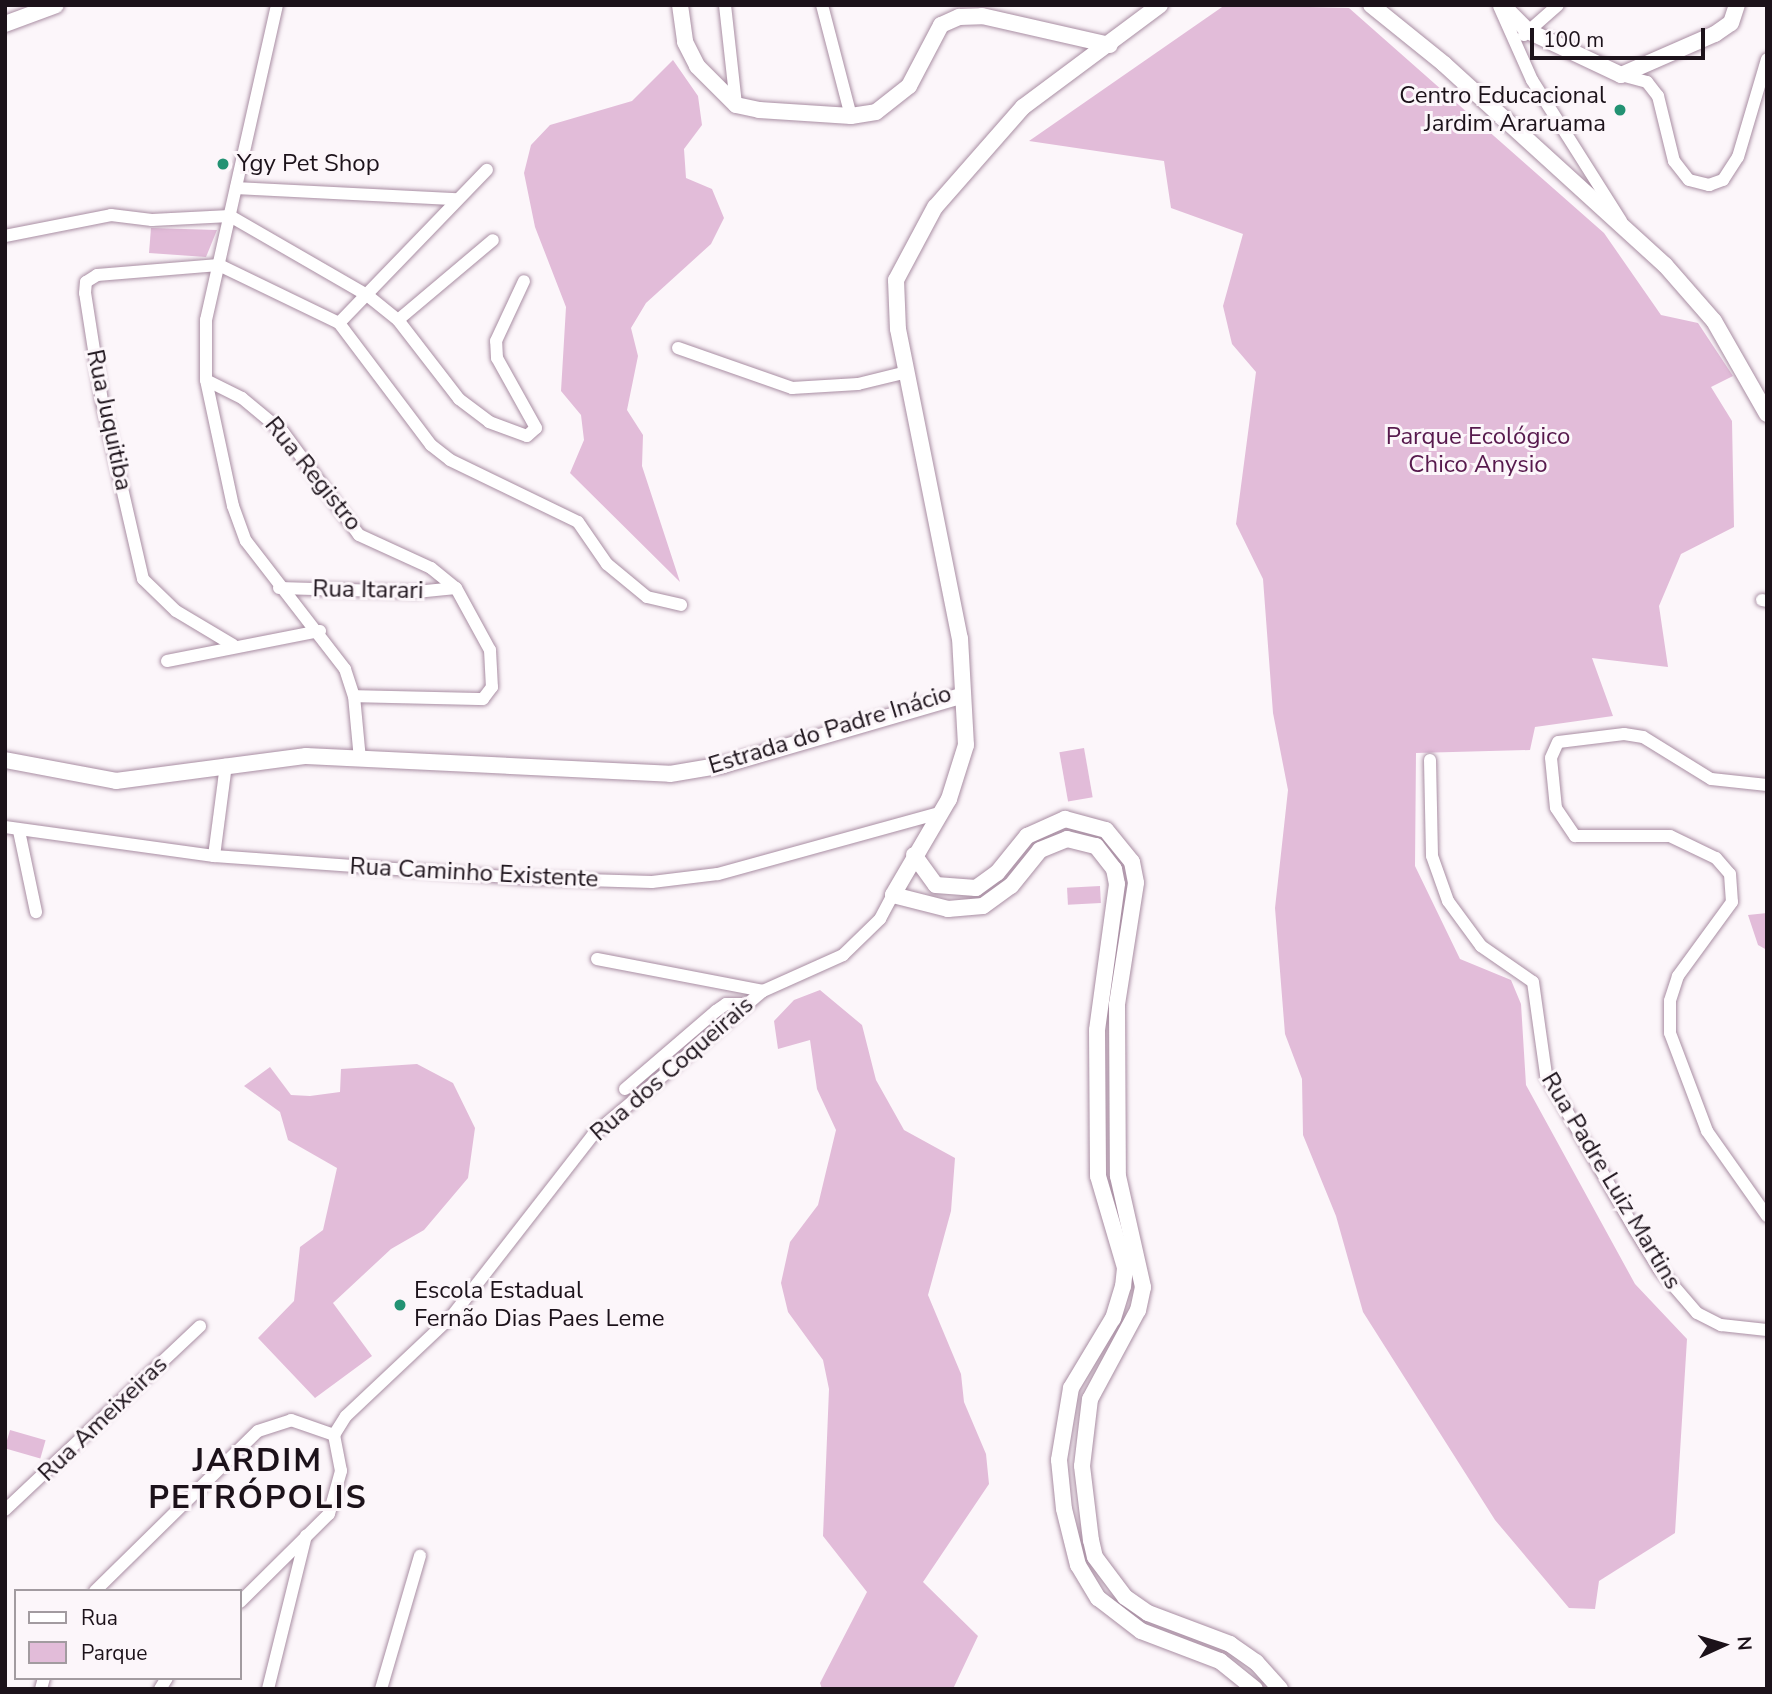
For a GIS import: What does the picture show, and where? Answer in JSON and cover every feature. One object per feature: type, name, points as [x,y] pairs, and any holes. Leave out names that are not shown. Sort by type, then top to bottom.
[{"type":"street","points":[[5,24],[56,5]]},
{"type":"street","points":[[277,5],[206,320],[206,380],[233,506],[251,549],[279,588],[320,631],[345,669],[354,696],[360,760]]},
{"type":"street","points":[[680,5],[685,42],[697,66],[736,105],[851,116],[876,113],[894,102],[909,86],[931,38],[959,17],[982,16],[1111,45]]},
{"type":"street","points":[[725,5],[736,105]]},
{"type":"street","points":[[822,5],[851,116]]},
{"type":"street","name":"Estrada do Padre Inácio","points":[[5,760],[116,781],[154,780],[264,758],[670,774],[723,765],[961,696],[960,638],[949,568],[894,303],[896,281],[915,236],[1023,107],[1111,45],[1160,5]]},
{"type":"street","points":[[1371,5],[1444,64],[1628,232],[1714,321],[1767,414]]},
{"type":"street","points":[[1501,5],[1520,55],[1628,232]]},
{"type":"street","points":[[1501,5],[1528,31],[1653,89],[1674,161],[1689,180],[1709,185],[1723,180],[1738,157],[1767,59]]},
{"type":"street","points":[[1520,55],[1520,40],[1558,5]]},
{"type":"street","points":[[1621,75],[1715,34],[1731,23],[1737,5]]},
{"type":"street","points":[[339,323],[456,199],[487,170]]},
{"type":"street","points":[[236,188],[456,199]]},
{"type":"street","points":[[5,236],[101,215],[230,216],[367,295],[398,320],[458,399],[513,434],[527,436],[536,428],[497,358],[496,341],[524,281]]},
{"type":"street","points":[[398,320],[493,240]]},
{"type":"street","points":[[219,265],[339,323],[431,445],[461,466],[578,522],[607,564],[647,597],[681,605]]},
{"type":"street","name":"Rua Juquitiba","points":[[219,265],[115,270],[92,277],[85,293],[102,401],[143,579],[176,611],[233,645]]},
{"type":"street","points":[[678,348],[792,388],[820,389],[907,372]]},
{"type":"street","name":"Rua Registro","points":[[206,380],[242,398],[283,432],[359,535],[431,568],[456,588],[490,650],[492,687],[482,699],[354,696]]},
{"type":"street","name":"Rua Itarari","points":[[279,588],[416,592],[456,588]]},
{"type":"street","points":[[167,662],[233,645],[320,631]]},
{"type":"street","points":[[961,696],[966,745],[960,775],[892,895],[948,909],[983,906],[1005,892],[1040,850],[1067,839],[1096,846],[1114,869],[1117,884],[1097,1030],[1098,1176],[1125,1268],[1119,1304],[1071,1388],[1063,1421],[1059,1460],[1064,1509],[1078,1564],[1098,1598],[1141,1631],[1188,1646],[1250,1683],[1256,1662]]},
{"type":"street","points":[[1767,785],[1712,779],[1643,737],[1590,735],[1554,747],[1551,786],[1556,808],[1576,836],[1670,836],[1716,859],[1730,874],[1732,902],[1678,976],[1670,1001],[1670,1033],[1707,1131],[1767,1216]]},
{"type":"street","name":"Rua Padre Luiz Martins","points":[[1430,760],[1432,856],[1448,901],[1480,946],[1533,982],[1546,1076],[1640,1238],[1680,1297],[1697,1313],[1721,1325],[1767,1330]]},
{"type":"street","points":[[214,856],[226,765]]},
{"type":"street","name":"Rua Caminho Existente","points":[[5,827],[214,856],[519,878],[652,882],[718,874],[936,814]]},
{"type":"street","points":[[914,855],[926,876],[953,890],[976,888],[1027,836],[1065,819],[1106,830],[1132,862],[1136,883],[1117,1005],[1118,1147],[1119,1180],[1143,1287],[1138,1310],[1090,1399],[1086,1419],[1082,1465],[1095,1557],[1125,1597],[1149,1613],[1195,1628],[1256,1662],[1280,1689]]},
{"type":"street","points":[[1065,819],[1067,839]]},
{"type":"street","points":[[19,831],[36,912]]},
{"type":"street","points":[[914,899],[926,876]]},
{"type":"street","name":"Rua dos Coqueirais","points":[[334,1435],[365,1396],[420,1351],[452,1315],[593,1135],[764,991],[842,955],[880,919],[892,895]]},
{"type":"street","points":[[597,960],[764,991]]},
{"type":"street","points":[[625,1089],[726,1004],[747,1004]]},
{"type":"street","points":[[1098,1147],[1118,1147]]},
{"type":"street","name":"Rua Ameixeiras","points":[[5,1510],[200,1326]]},
{"type":"street","points":[[97,1589],[258,1431],[291,1420],[334,1435],[339,1492],[329,1514],[242,1600]]},
{"type":"street","points":[[268,1689],[306,1536]]},
{"type":"street","points":[[381,1689],[419,1556]]},
{"type":"street","points":[[1078,1564],[1095,1557]]},
{"type":"green space","name":"Parque Ecológico Chico Anysio","points":[[1225,5],[1349,8],[1604,233],[1661,315],[1698,323],[1733,376],[1711,387],[1732,421],[1734,527],[1681,554],[1659,606],[1668,667],[1592,658],[1613,716],[1535,727],[1530,750],[1416,753],[1415,866],[1460,959],[1511,980],[1521,1004],[1526,1085],[1635,1284],[1687,1339],[1675,1533],[1599,1581],[1595,1609],[1569,1608],[1495,1520],[1363,1312],[1336,1216],[1303,1135],[1302,1079],[1285,1034],[1275,908],[1288,790],[1273,713],[1263,579],[1236,524],[1256,372],[1232,344],[1223,306],[1243,234],[1171,208],[1164,161],[1029,141]]},
{"type":"green space","points":[[673,60],[698,96],[702,125],[684,149],[686,178],[712,189],[724,218],[711,244],[646,303],[631,328],[638,356],[627,410],[643,435],[642,466],[680,582],[570,473],[584,440],[581,415],[561,391],[566,307],[535,227],[524,173],[531,145],[550,125],[632,101]]},
{"type":"green space","points":[[151,228],[217,230],[206,257],[149,253]]},
{"type":"green space","points":[[1084,748],[1093,797],[1068,802],[1059,752]]},
{"type":"green space","points":[[1100,886],[1101,903],[1068,905],[1067,888]]},
{"type":"green space","points":[[1767,913],[1767,950],[1758,945],[1748,915]]},
{"type":"green space","points":[[820,990],[862,1025],[876,1080],[904,1130],[955,1158],[951,1211],[928,1295],[961,1374],[964,1402],[986,1454],[989,1484],[923,1582],[978,1636],[953,1689],[822,1689],[820,1683],[867,1592],[823,1536],[829,1389],[823,1360],[788,1312],[781,1283],[790,1242],[818,1205],[836,1130],[817,1089],[810,1040],[778,1049],[774,1021],[794,1000]]},
{"type":"green space","points":[[417,1064],[453,1083],[475,1128],[468,1178],[424,1230],[391,1249],[333,1303],[372,1356],[315,1398],[258,1338],[294,1301],[300,1247],[323,1230],[337,1168],[288,1140],[280,1112],[244,1086],[270,1067],[291,1095],[310,1096],[340,1092],[341,1069]]},
{"type":"green space","points":[[10,1430],[46,1440],[40,1458],[5,1448]]},
{"type":"place","name":"Centro Educacional Jardim Araruama","points":[[1620,110]]},
{"type":"place","name":"Ygy Pet Shop","points":[[223,164]]},
{"type":"place","name":"Escola Estadual Fernão Dias Paes Leme","points":[[400,1305]]},
{"type":"district","name":"JARDIM PETRÓPOLIS","points":[[258,1480]]}]
